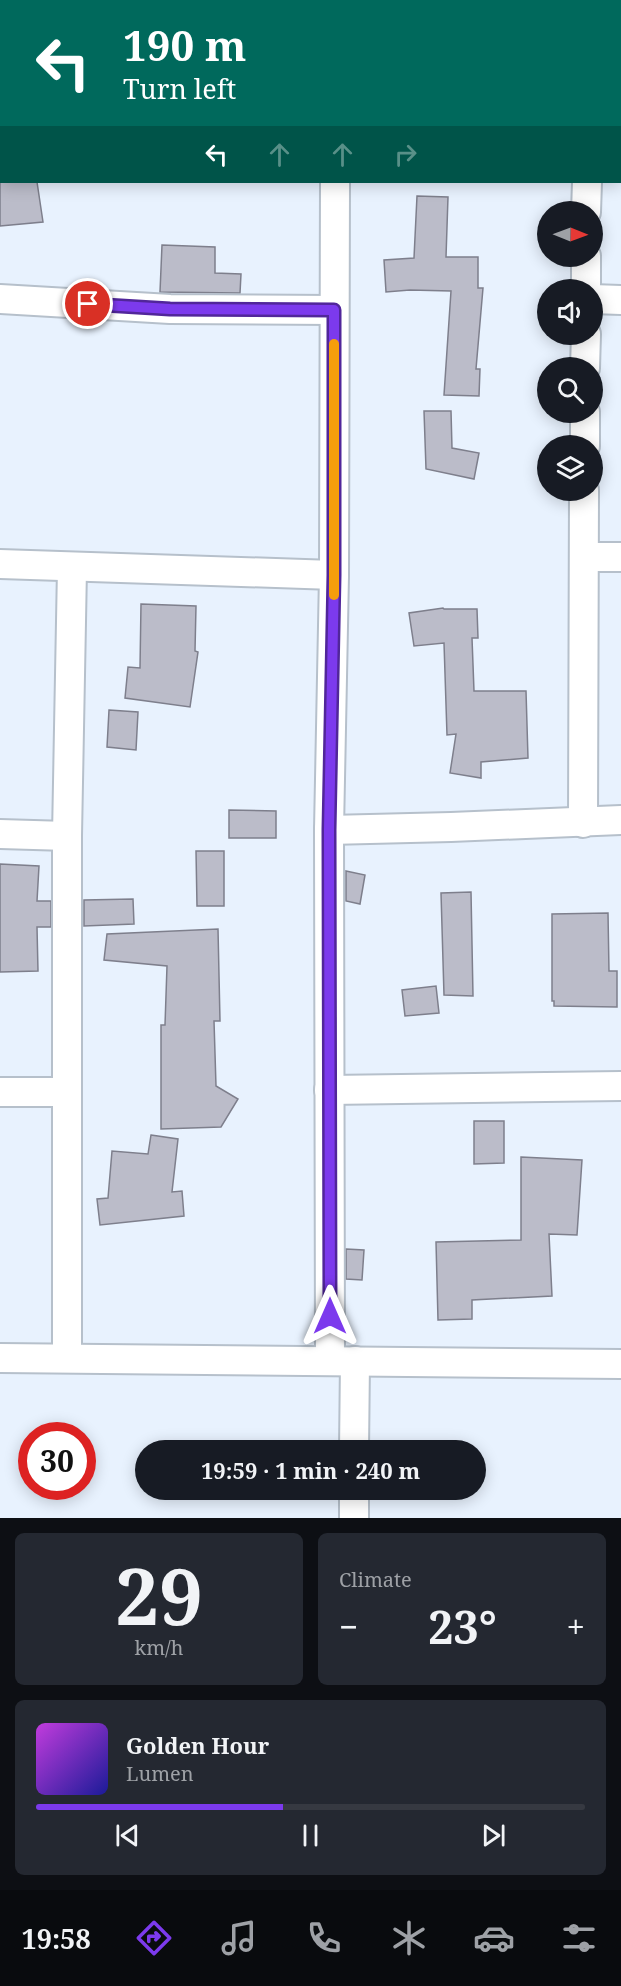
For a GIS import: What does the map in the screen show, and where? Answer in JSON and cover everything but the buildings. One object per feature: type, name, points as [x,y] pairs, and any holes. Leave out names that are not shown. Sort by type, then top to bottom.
[{"type":"street","points":[[335,183],[329,1090],[342,1361],[353,1440]]},
{"type":"street","points":[[586,201],[587,183]]},
{"type":"street","points":[[0,299],[170,309],[334,310]]},
{"type":"street","points":[[603,299],[621,300]]},
{"type":"street","points":[[583,823],[584,501]]},
{"type":"street","points":[[584,557],[621,557]]},
{"type":"street","points":[[0,564],[334,575]]},
{"type":"street","points":[[67,1358],[67,836],[72,568]]},
{"type":"street","points":[[329,830],[621,820]]},
{"type":"street","points":[[0,834],[67,836]]},
{"type":"street","points":[[329,1090],[621,1086]]},
{"type":"street","points":[[0,1092],[67,1092]]},
{"type":"street","points":[[0,1358],[621,1364]]},
{"type":"street","points":[[354,1500],[354,1518]]},
{"type":"slow traffic","points":[[334,344],[334,595]]},
{"type":"route","points":[[88,304],[170,309],[334,310],[334,575],[329,830],[330,1316]]}]
